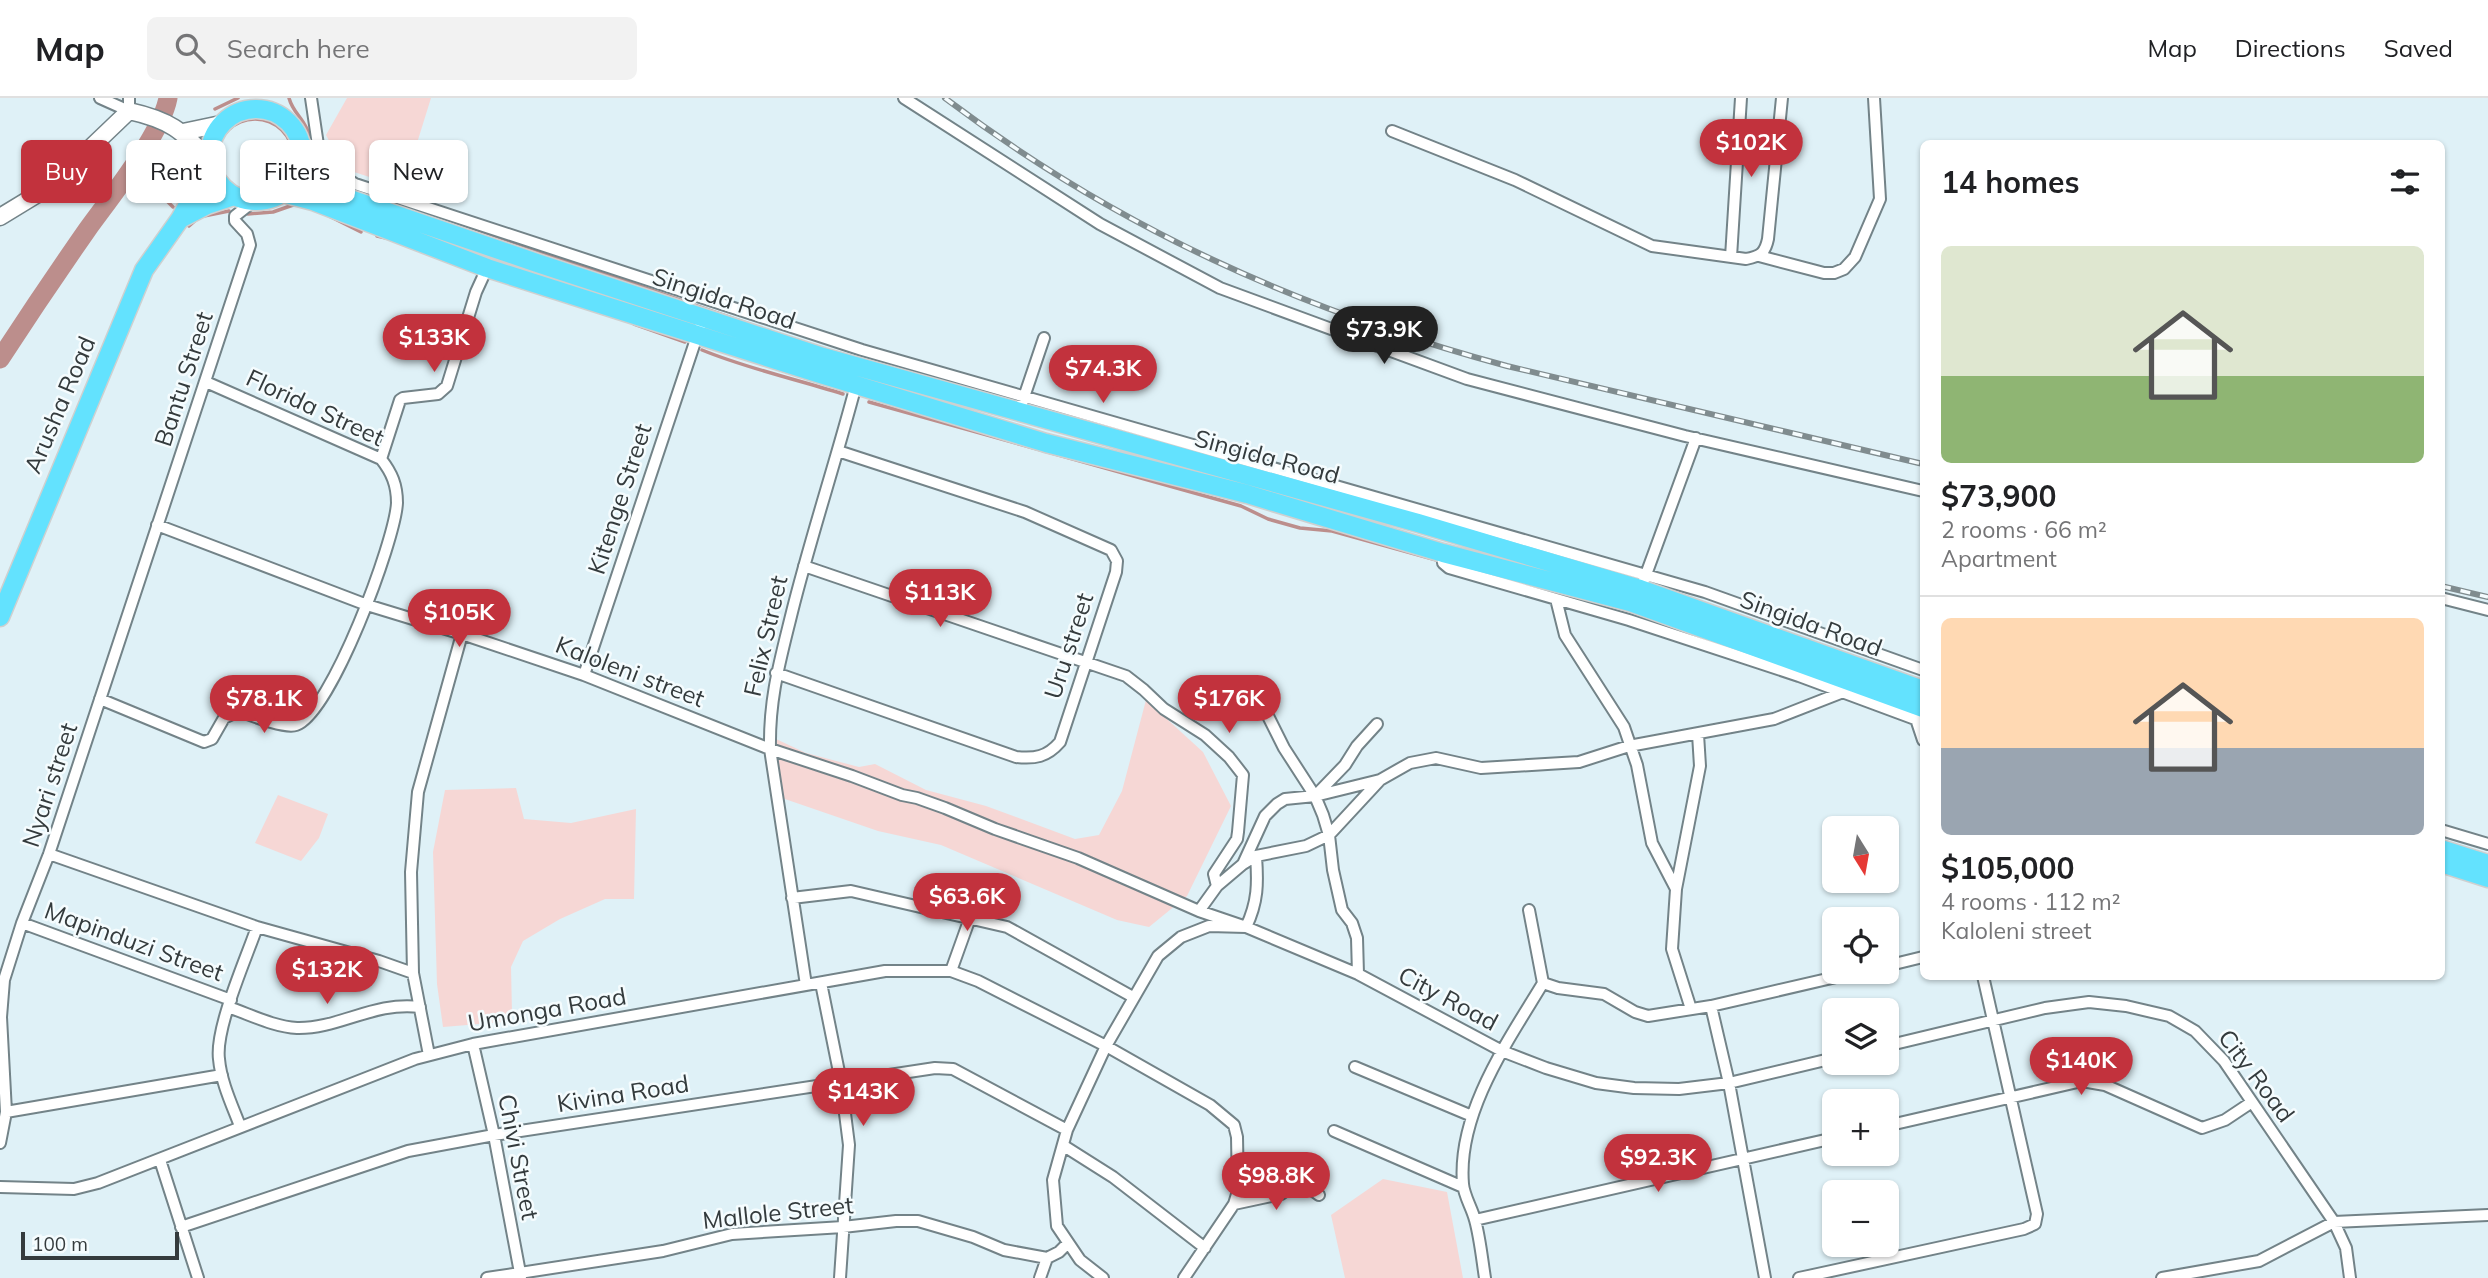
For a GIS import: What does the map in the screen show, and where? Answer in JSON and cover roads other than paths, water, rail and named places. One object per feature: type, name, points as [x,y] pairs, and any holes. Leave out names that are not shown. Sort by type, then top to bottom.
[{"type":"highway","points":[[213,140],[221,124],[253,98]]},
{"type":"highway","points":[[284,98],[289,122],[299,140]]},
{"type":"highway","points":[[238,112],[264,110],[278,114],[289,122]]},
{"type":"highway","points":[[226,189],[240,198]]},
{"type":"highway","points":[[180,219],[234,196]]},
{"type":"highway","name":"Singida Road","points":[[355,201],[823,358],[1022,405],[1419,523],[1643,582],[1920,705]]},
{"type":"highway","name":"Arusha Road","points":[[0,617],[134,293],[156,251],[189,203]]},
{"type":"highway","name":"Singida Road","points":[[318,203],[487,268],[856,385],[1046,443],[1247,494],[1443,553],[1630,602],[1920,705]]},
{"type":"highway","points":[[2445,850],[2488,864]]},
{"type":"highway","points":[[2445,864],[2488,878]]},
{"type":"main road","points":[[0,217],[41,192],[135,108],[177,127],[188,140]]},
{"type":"main road","points":[[177,127],[221,124]]},
{"type":"street","points":[[100,98],[135,108]]},
{"type":"street","points":[[311,98],[318,145],[336,172],[355,184],[1022,405],[1044,338]]},
{"type":"street","points":[[904,98],[1100,224],[1220,288],[1466,379],[1696,438],[1920,490]]},
{"type":"street","points":[[1731,257],[1741,98]]},
{"type":"street","points":[[1392,131],[1515,180],[1652,246],[1746,259],[1759,256],[1765,251],[1768,239],[1782,98]]},
{"type":"street","points":[[1759,256],[1834,273],[1844,269],[1855,257],[1880,199],[1874,98]]},
{"type":"street","name":"Bantu Street","points":[[158,525],[250,245],[247,234],[235,221],[234,216],[251,203]]},
{"type":"street","points":[[381,458],[400,400],[438,394],[447,386],[476,292],[487,268]]},
{"type":"street","name":"Kitenge Street","points":[[584,675],[703,318]]},
{"type":"street","name":"Florida Street","points":[[100,699],[204,742],[212,739],[224,718],[239,711],[288,726],[297,724],[309,714],[331,683],[367,606],[397,504],[393,475],[381,458],[206,382]]},
{"type":"street","name":"Felix Street","points":[[806,985],[770,749],[769,715],[776,673],[804,566],[856,385]]},
{"type":"street","points":[[1696,438],[1643,582],[1705,592],[1920,669]]},
{"type":"street","name":"Uru street","points":[[776,673],[1016,757],[1035,759],[1048,753],[1060,742],[1116,572],[1117,561],[1111,550],[1025,512],[838,451]]},
{"type":"street","name":"Kaloleni street","points":[[158,525],[367,606],[462,634],[584,675],[770,749],[902,795],[918,798],[995,830],[1068,854],[1199,911],[1246,927]]},
{"type":"street","name":"Nyari street","points":[[0,1143],[6,1112],[1,1017],[4,980],[22,923],[49,854],[158,525]]},
{"type":"street","points":[[1443,553],[1443,563],[1449,568],[1629,620],[1843,692],[1920,705]]},
{"type":"street","points":[[804,566],[1126,676],[1164,709],[1211,741],[1229,757],[1243,775],[1237,839],[1214,874],[1217,886]]},
{"type":"street","points":[[1556,599],[1560,625],[1565,635],[1624,727],[1640,776],[1652,843],[1676,889]]},
{"type":"street","points":[[2445,599],[2488,611]]},
{"type":"street","points":[[429,1055],[413,973],[411,872],[418,792],[462,634]]},
{"type":"street","points":[[1253,686],[1284,748],[1315,796],[1329,835],[1342,910],[1352,923],[1357,938],[1358,974]]},
{"type":"street","points":[[1242,864],[1265,816],[1285,799],[1315,796],[1380,780],[1410,763],[1436,758],[1480,768],[1579,762],[1629,746],[1774,719],[1843,692]]},
{"type":"street","points":[[1315,796],[1345,765],[1357,746],[1377,724]]},
{"type":"street","points":[[1691,1009],[1672,948],[1676,889],[1700,766],[1698,734]]},
{"type":"street","points":[[1199,911],[1217,886],[1242,864],[1256,856],[1306,846],[1329,835],[1380,780]]},
{"type":"street","points":[[2445,831],[2488,844]]},
{"type":"street","points":[[49,854],[257,927],[413,973]]},
{"type":"street","points":[[1246,927],[1254,910],[1258,889],[1256,856]]},
{"type":"street","points":[[792,898],[851,891],[1007,927],[1133,997]]},
{"type":"street","points":[[1485,1278],[1475,1220],[1464,1188],[1463,1160],[1472,1116],[1502,1051],[1543,983],[1529,910]]},
{"type":"street","points":[[951,971],[970,918]]},
{"type":"street","name":"Mapinduzi Street","points":[[22,923],[294,1028],[315,1026],[385,1006],[420,1007]]},
{"type":"street","name":"City Road","points":[[1103,1278],[1080,1260],[1057,1226],[1053,1180],[1067,1130],[1106,1046],[1158,956],[1181,937],[1209,926],[1246,927],[1358,974],[1502,1051],[1596,1083],[1679,1089],[1729,1083],[1822,1061]]},
{"type":"street","points":[[240,1126],[222,1075],[218,1049],[230,1004],[257,927]]},
{"type":"street","points":[[1899,962],[1920,958]]},
{"type":"street","name":"Umonga Road","points":[[0,1187],[74,1189],[98,1184],[240,1126],[429,1055],[473,1044],[885,971],[951,971],[978,981],[1106,1046]]},
{"type":"street","points":[[1543,983],[1558,988],[1604,994],[1642,1015],[1655,1015],[1711,1006],[1822,980]]},
{"type":"street","points":[[1799,1278],[2035,1224],[2038,1214],[1984,980]]},
{"type":"street","points":[[821,983],[841,1082],[849,1145],[841,1278]]},
{"type":"street","name":"City Road","points":[[1899,1043],[2045,1007],[2089,1002],[2126,1006],[2169,1016],[2195,1031],[2224,1061],[2334,1222],[2346,1248],[2350,1278]]},
{"type":"street","points":[[1711,1006],[1729,1083],[1765,1278]]},
{"type":"street","name":"Chivi Street","points":[[473,1044],[494,1135],[520,1275]]},
{"type":"street","points":[[1106,1046],[1210,1105],[1234,1125],[1237,1137],[1238,1191],[1234,1204],[1184,1278]]},
{"type":"street","points":[[1355,1067],[1472,1116]]},
{"type":"street","name":"Kivina Road","points":[[181,1227],[408,1151],[494,1135],[935,1068],[953,1069],[1067,1130]]},
{"type":"street","points":[[6,1112],[222,1075]]},
{"type":"street","points":[[1899,1123],[2069,1083],[2093,1082],[2105,1085],[2202,1128],[2225,1120],[2252,1102]]},
{"type":"street","points":[[1334,1131],[1464,1188]]},
{"type":"street","points":[[1475,1220],[1822,1141]]},
{"type":"street","points":[[1064,1146],[1113,1177],[1205,1248]]},
{"type":"street","points":[[160,1160],[198,1278]]},
{"type":"street","points":[[1234,1204],[1281,1194],[1302,1179],[1319,1195]]},
{"type":"street","points":[[2162,1278],[2188,1276],[2268,1258],[2334,1222],[2488,1215]]},
{"type":"street","name":"Mallole Street","points":[[487,1278],[663,1251],[732,1234],[896,1221],[918,1221],[973,1237],[1004,1250],[1047,1258]]},
{"type":"street","points":[[1040,1278],[1047,1258],[1067,1244]]},
{"type":"waterway","points":[[0,359],[145,148],[156,130],[168,98]]},
{"type":"waterway","points":[[215,109],[238,98]]},
{"type":"waterway","points":[[289,98],[312,140]]},
{"type":"waterway","points":[[255,119],[270,122],[282,130],[290,142],[293,157],[290,172],[282,184],[270,192],[255,195],[240,192],[228,184],[220,172],[217,157],[220,142],[228,130],[240,122],[255,119]]},
{"type":"waterway","points":[[169,203],[173,207]]},
{"type":"waterway","points":[[248,214],[273,212],[296,204]]},
{"type":"waterway","points":[[204,216],[229,211]]},
{"type":"waterway","points":[[329,216],[361,232]]},
{"type":"waterway","points":[[189,226],[197,219]]},
{"type":"waterway","points":[[455,222],[772,332]]},
{"type":"waterway","points":[[377,236],[386,238]]},
{"type":"waterway","points":[[634,324],[685,342]]},
{"type":"waterway","points":[[702,350],[843,394]]},
{"type":"waterway","points":[[869,402],[1241,506],[1268,519],[1300,528],[1332,531],[1440,561]]},
{"type":"railway","points":[[945,98],[1010,145],[1076,187],[1144,225],[1213,260],[1356,319],[1507,366],[1920,463]]},
{"type":"railway","points":[[2445,587],[2488,597]]}]
